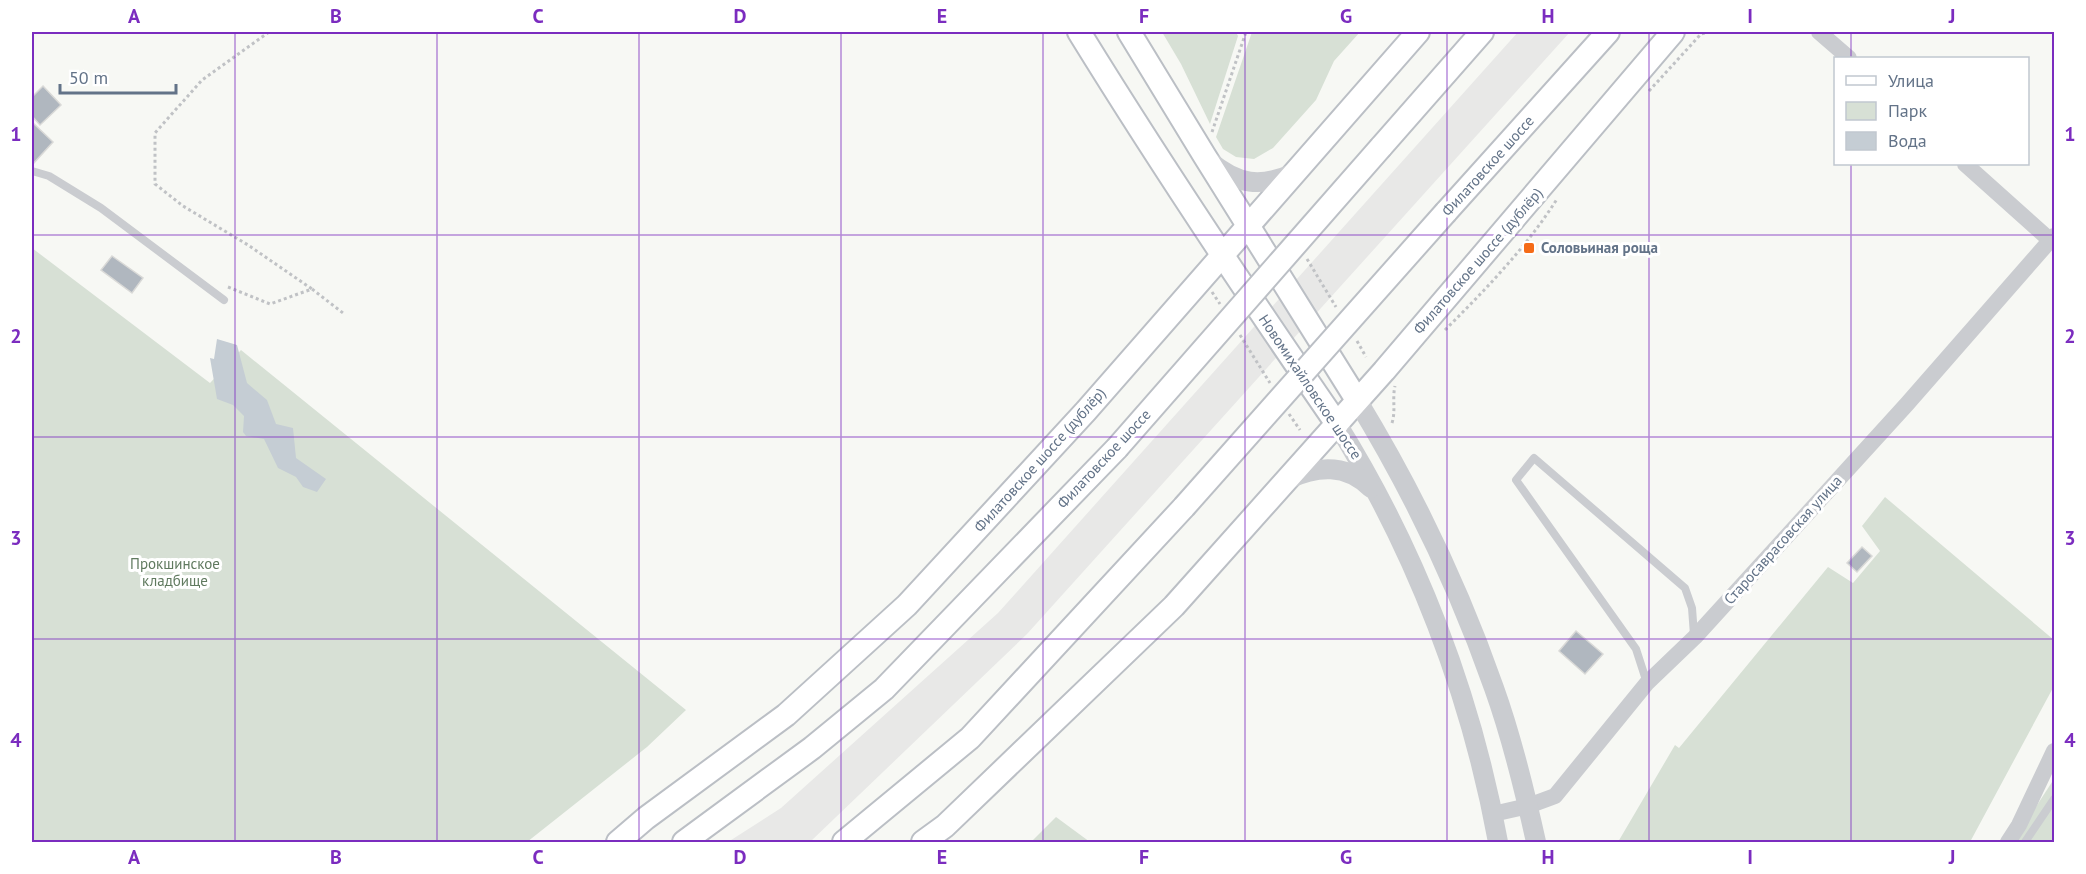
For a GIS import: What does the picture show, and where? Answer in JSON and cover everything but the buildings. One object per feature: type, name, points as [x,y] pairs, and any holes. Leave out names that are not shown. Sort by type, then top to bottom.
[{"type":"main road","name":"Новомихайловское шоссе","points":[[1078,32],[1222,257],[1337,423]]},
{"type":"main road","name":"Новомихайловское шоссе","points":[[1129,32],[1203,155],[1358,400]]},
{"type":"main road","name":"Филатовское шоссе (дублёр)","points":[[618,843],[646,818],[786,715],[907,605],[1034,469],[1418,32]]},
{"type":"main road","name":"Филатовское шоссе","points":[[684,843],[812,748],[884,689],[1117,448],[1482,32]]},
{"type":"main road","name":"Филатовское шоссе","points":[[844,843],[970,738],[1184,507],[1608,32]]},
{"type":"main road","name":"Филатовское шоссе (дублёр)","points":[[923,843],[954,817],[1174,606],[1358,400],[1673,32]]},
{"type":"street","points":[[1819,32],[1848,57]]},
{"type":"street","points":[[1203,155],[1234,179],[1248,182],[1278,180],[1295,173]]},
{"type":"street","points":[[1966,165],[2053,239]]},
{"type":"street","name":"Старосаврасовская улица","points":[[1493,814],[1528,806],[1555,796],[1647,683],[1695,637],[2053,239]]},
{"type":"street","name":"Новомихайловское шоссе","points":[[1358,400],[1424,519],[1461,603],[1495,690],[1528,806],[1536,843]]},
{"type":"street","name":"Новомихайловское шоссе","points":[[1337,423],[1397,530],[1435,617],[1465,703],[1498,843]]},
{"type":"street","points":[[1287,479],[1304,472],[1330,469],[1347,472],[1363,480],[1376,493]]},
{"type":"street","points":[[2008,843],[2055,751]]},
{"type":"lane","points":[[32,171],[49,176],[101,208],[224,300]]},
{"type":"lane","points":[[1647,683],[1636,650],[1516,480],[1533,458],[1684,588],[1692,608],[1695,637]]},
{"type":"lane","points":[[2025,843],[2055,799]]},
{"type":"path","points":[[269,32],[202,81],[154,133],[155,184],[183,206],[248,245],[343,313]]},
{"type":"path","points":[[1240,32],[1243,39]]},
{"type":"path","points":[[1212,134],[1246,32]]},
{"type":"path","points":[[1647,94],[1701,34],[1709,32]]},
{"type":"path","points":[[1443,332],[1482,294],[1536,232],[1559,196]]},
{"type":"path","points":[[1306,256],[1336,307]]},
{"type":"path","points":[[227,287],[270,304],[312,289]]},
{"type":"path","points":[[1211,290],[1224,310]]},
{"type":"path","points":[[1236,330],[1274,390]]},
{"type":"path","points":[[1354,337],[1366,357]]},
{"type":"path","points":[[1392,423],[1395,414],[1393,394],[1397,381]]},
{"type":"path","points":[[1287,410],[1300,430]]},
{"type":"shaded area","points":[[1518,32],[1570,32],[1027,634],[811,841],[728,842],[781,808],[998,613]]},
{"type":"green space","points":[[1162,32],[1236,32],[1238,36],[1210,124],[1181,64]]},
{"type":"green space","points":[[1252,32],[1360,32],[1334,61],[1316,100],[1273,148],[1254,159],[1236,157],[1223,149],[1216,137]]},
{"type":"green space","name":"Прокшинское кладбище","points":[[32,248],[210,383],[241,350],[686,710],[647,747],[527,842],[32,842]]},
{"type":"green space","points":[[1885,497],[2054,640],[2054,686],[1970,842],[1618,842],[1675,745],[1679,748],[1828,567],[1853,583],[1880,551],[1862,526]]},
{"type":"green space","points":[[2054,779],[2054,842],[2013,842]]},
{"type":"green space","points":[[1056,817],[1090,842],[1031,842]]},
{"type":"water","points":[[217,339],[237,345],[247,383],[267,400],[276,424],[293,428],[296,458],[326,479],[317,492],[303,487],[296,477],[278,468],[264,439],[246,436],[243,432],[244,416],[233,405],[217,399],[210,358],[214,359]]},
{"type":"place","name":"Соловьиная роща","points":[[1529,248]]}]
